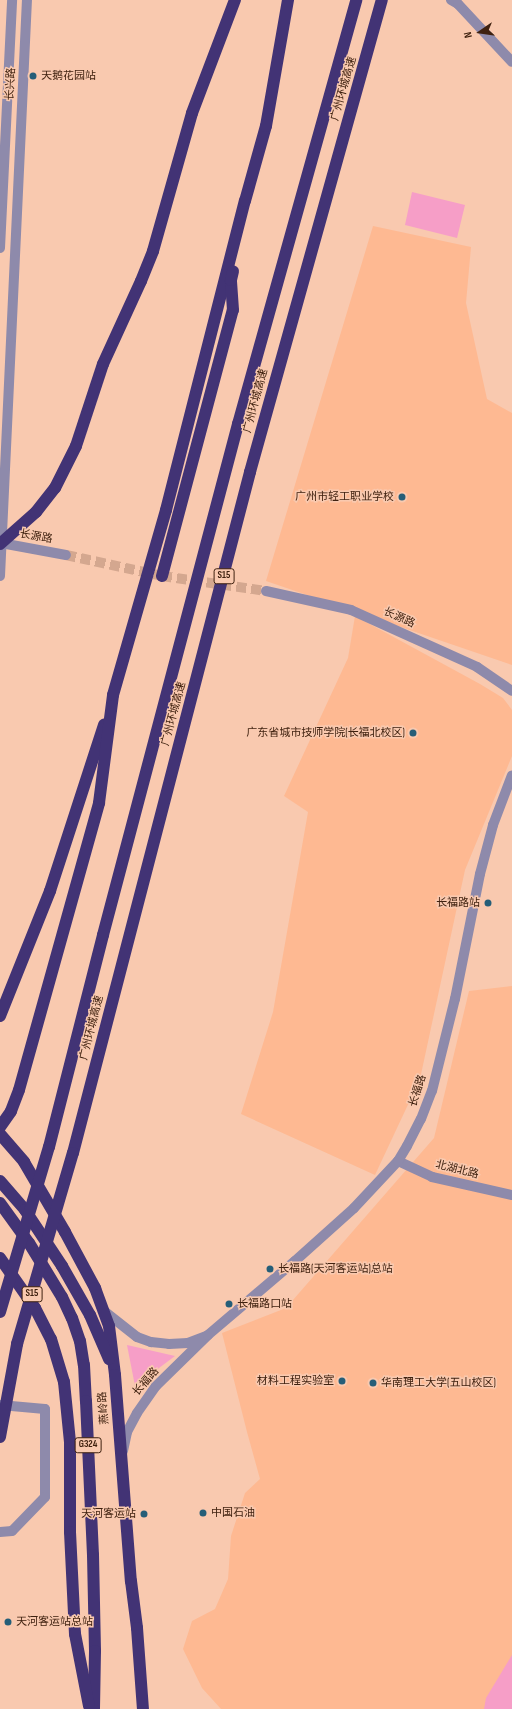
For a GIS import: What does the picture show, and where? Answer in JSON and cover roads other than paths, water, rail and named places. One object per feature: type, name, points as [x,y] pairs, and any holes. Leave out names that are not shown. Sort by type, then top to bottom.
[{"type":"highway","points":[[1,543],[36,512],[55,488],[76,446],[103,364],[153,251],[192,113],[235,0]]},
{"type":"highway","points":[[0,1016],[50,891],[113,695],[166,510],[245,201],[266,126],[288,0]]},
{"type":"highway","name":"广州环城高速","points":[[0,1312],[49,1147],[102,935],[238,424],[356,0]]},
{"type":"highway","name":"广州环城高速","points":[[0,1437],[17,1344],[74,1154],[250,472],[382,0]]},
{"type":"highway","points":[[162,576],[233,310],[231,280],[245,201]]},
{"type":"highway","points":[[0,1128],[11,1111],[19,1090],[99,803],[113,695]]},
{"type":"highway","name":"燕岭路","points":[[0,1134],[24,1162],[82,1262],[104,1311],[109,1326],[115,1375],[131,1581],[137,1628],[143,1709]]},
{"type":"highway","points":[[0,1181],[30,1217],[80,1296],[99,1335],[115,1375]]},
{"type":"highway","name":"燕岭路","points":[[0,1203],[29,1243],[62,1297],[72,1318],[80,1341],[84,1365],[93,1555],[95,1651],[94,1709]]},
{"type":"highway","name":"G324","points":[[0,1258],[43,1323],[59,1360],[64,1382],[70,1442],[70,1532],[75,1634],[90,1709]]},
{"type":"street","name":"长兴路","points":[[0,248],[12,0]]},
{"type":"street","name":"长兴路","points":[[0,576],[27,0]]},
{"type":"street","points":[[451,0],[458,4],[512,62]]},
{"type":"street","points":[[0,244],[15,245]]},
{"type":"street","name":"长源路","points":[[1,543],[66,554]]},
{"type":"street","name":"长源路","points":[[266,591],[351,610],[477,667],[512,691]]},
{"type":"street","name":"长福路","points":[[121,1456],[127,1432],[146,1399],[208,1335],[339,1222],[371,1191],[398,1161],[421,1118],[432,1091],[455,999],[480,874],[493,825],[512,775]]},
{"type":"street","name":"北湖北路","points":[[398,1161],[432,1177],[512,1195]]},
{"type":"street","name":"长福路","points":[[104,1311],[137,1337],[151,1342],[169,1344],[188,1343],[208,1335]]},
{"type":"street","points":[[0,1405],[45,1409],[45,1497],[12,1531],[0,1532]]},
{"type":"tunnel","points":[[66,555],[162,576],[266,591]]},
{"type":"place","name":"天鹅花园站","points":[[33,76]]},
{"type":"place","name":"广州市轻工职业学校","points":[[402,497]]},
{"type":"place","name":"广东省城市技师学院(长福北校区)","points":[[413,733]]},
{"type":"place","name":"长福路站","points":[[488,903]]},
{"type":"place","name":"长福路(天河客运站)总站","points":[[270,1269]]},
{"type":"place","name":"长福路口站","points":[[229,1304]]},
{"type":"place","name":"材料工程实验室","points":[[342,1381]]},
{"type":"place","name":"华南理工大学(五山校区)","points":[[373,1383]]},
{"type":"place","name":"中国石油","points":[[203,1513]]},
{"type":"place","name":"天河客运站","points":[[144,1514]]},
{"type":"place","name":"天河客运站总站","points":[[8,1622]]}]
